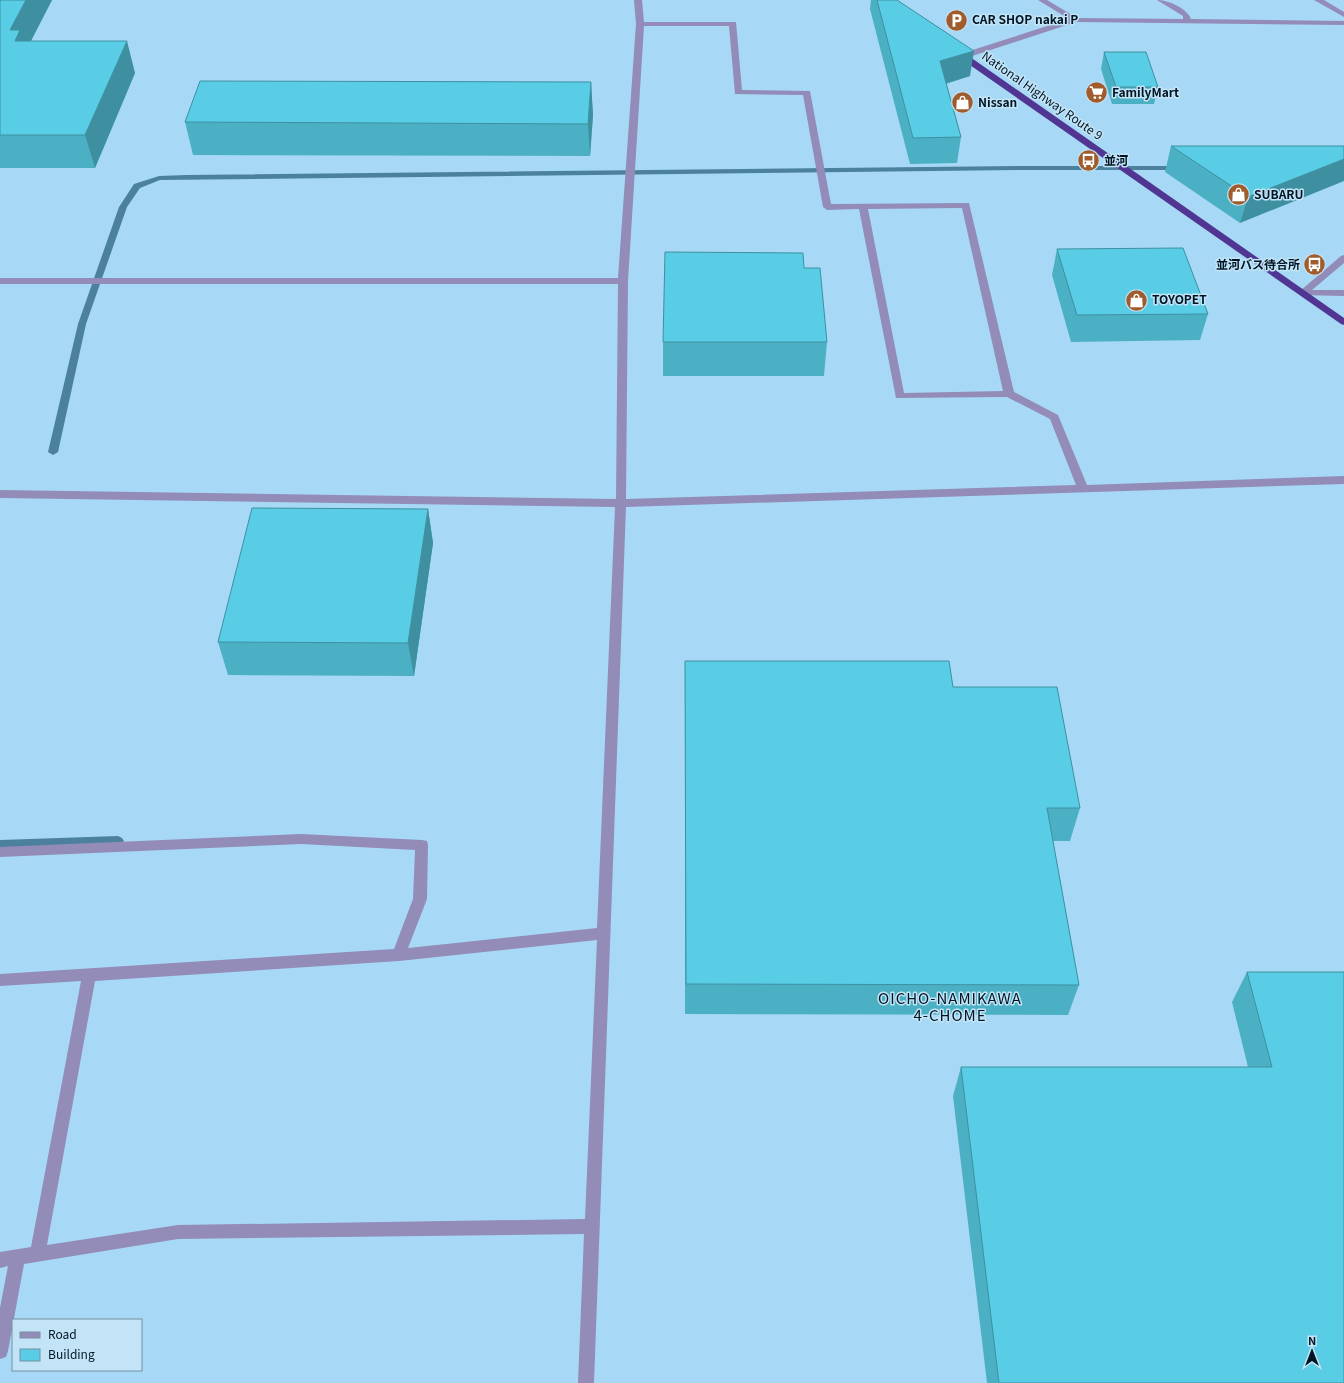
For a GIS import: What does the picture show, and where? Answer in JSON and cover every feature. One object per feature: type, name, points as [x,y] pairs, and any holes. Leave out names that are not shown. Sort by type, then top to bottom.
[{"type":"highway","name":"National Highway Route 9","points":[[951,48],[1344,322]]},
{"type":"street","points":[[586,1383],[621,503],[623,281],[640,24],[638,0]]},
{"type":"street","points":[[1042,0],[1075,20]]},
{"type":"street","points":[[1161,0],[1186,15],[1188,21]]},
{"type":"street","points":[[1318,0],[1344,15]]},
{"type":"street","points":[[963,56],[1075,20],[1344,22]]},
{"type":"street","points":[[640,24],[733,24],[738,92],[807,93],[827,207],[966,205],[1009,394]]},
{"type":"street","points":[[863,206],[900,396],[1009,394],[1054,417],[1083,488]]},
{"type":"street","points":[[1303,293],[1344,258]]},
{"type":"street","points":[[0,281],[623,281]]},
{"type":"street","points":[[1303,293],[1344,293]]},
{"type":"street","points":[[0,506],[3,494],[621,503],[1344,480]]},
{"type":"street","points":[[0,852],[301,839],[422,845],[420,899],[400,955]]},
{"type":"street","points":[[0,980],[400,955],[604,934]]},
{"type":"street","points":[[38,1254],[89,975]]},
{"type":"street","points":[[0,1260],[178,1232],[592,1226]]},
{"type":"street","points":[[0,1351],[17,1258]]},
{"type":"building","points":[[0,0],[26,0],[10,30],[20,30],[15,41],[127,41],[85,135],[0,135]]},
{"type":"building","points":[[877,0],[897,0],[974,51],[940,61],[961,137],[913,138]]},
{"type":"building","points":[[1104,52],[1146,52],[1158,87],[1116,87]]},
{"type":"building","points":[[200,81],[591,82],[588,124],[185,122]]},
{"type":"building","points":[[1171,146],[1344,146],[1344,159],[1248,197]]},
{"type":"building","points":[[1183,248],[1208,314],[1077,315],[1057,249]]},
{"type":"building","points":[[665,252],[803,253],[804,268],[820,268],[827,342],[663,342]]},
{"type":"building","points":[[252,508],[428,509],[408,643],[218,642]]},
{"type":"building","points":[[685,661],[949,661],[953,687],[1057,687],[1080,808],[1047,808],[1079,985],[686,984]]},
{"type":"building","points":[[1247,972],[1344,972],[1344,1383],[999,1383],[961,1067],[1272,1067]]},
{"type":"waterway","points":[[53,452],[82,324],[123,207],[137,186],[159,178],[1025,168],[1181,168]]},
{"type":"waterway","points":[[0,845],[118,841]]},
{"type":"place","name":"CAR SHOP nakai P","points":[[956,20]]},
{"type":"place","name":"FamilyMart","points":[[1097,93]]},
{"type":"place","name":"Nissan","points":[[962,103]]},
{"type":"place","name":"並河","points":[[1088,161]]},
{"type":"place","name":"SUBARU","points":[[1238,195]]},
{"type":"place","name":"並河バス待合所","points":[[1315,265]]},
{"type":"place","name":"TOYOPET","points":[[1136,300]]},
{"type":"district","name":"OICHO-NAMIKAWA 4-CHOME","points":[[950,1008]]}]
